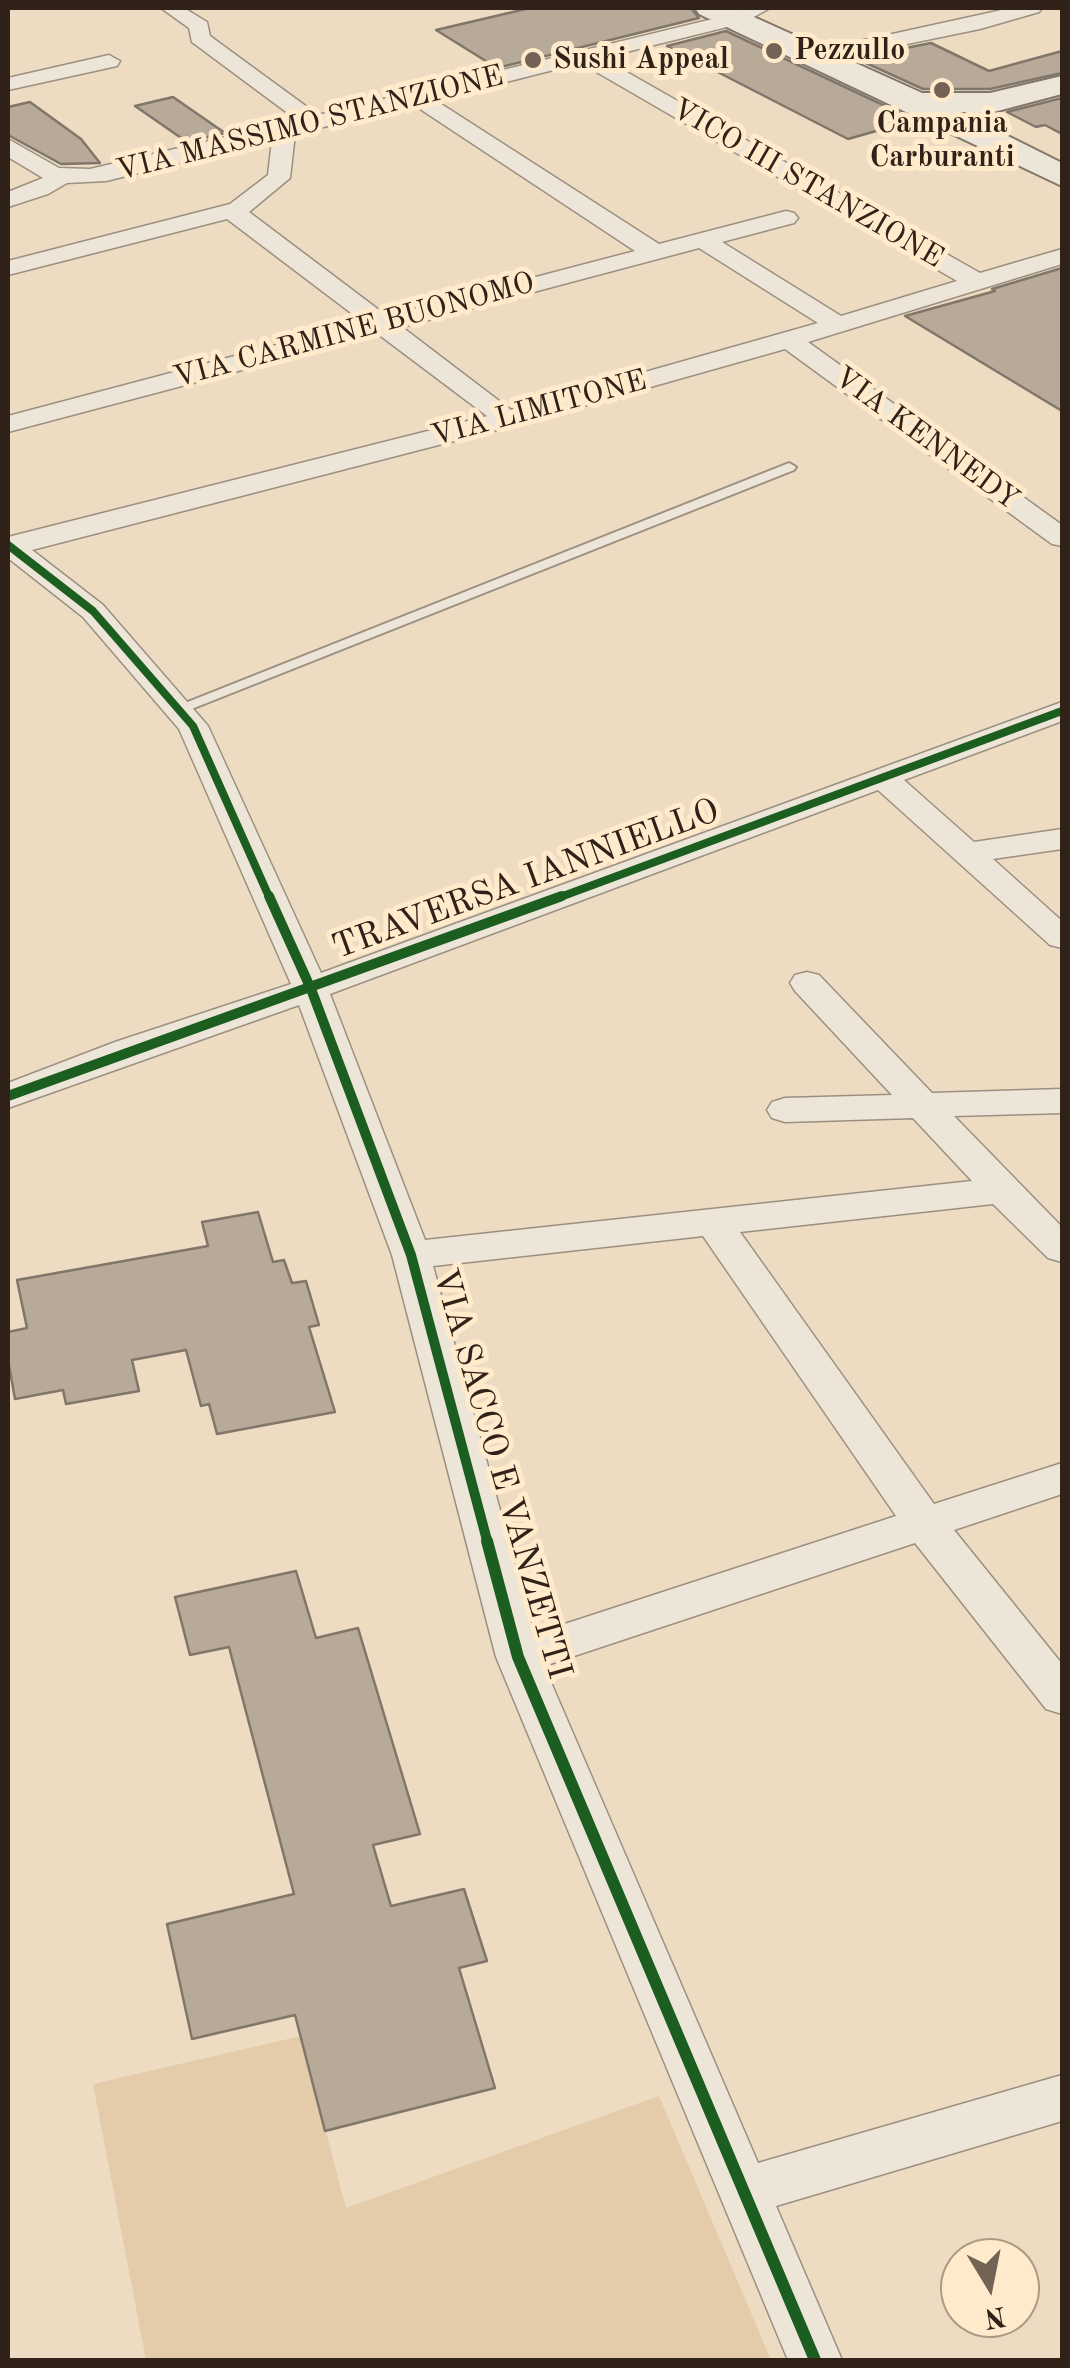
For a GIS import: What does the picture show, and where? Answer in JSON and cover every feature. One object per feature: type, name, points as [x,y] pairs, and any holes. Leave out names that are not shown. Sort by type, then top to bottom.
[{"type":"street","points":[[171,8],[200,26],[198,38],[315,123]]},
{"type":"street","points":[[819,56],[1032,8]]},
{"type":"street","points":[[735,12],[819,56],[957,113],[1062,176]]},
{"type":"street","name":"VIA MASSIMO STANZIONE","points":[[61,177],[106,174],[284,131],[585,57],[735,12]]},
{"type":"street","name":"VICO III STANZIONE","points":[[585,57],[977,282]]},
{"type":"street","points":[[8,84],[109,60]]},
{"type":"street","points":[[957,113],[1062,84]]},
{"type":"street","points":[[418,98],[654,252]]},
{"type":"street","points":[[8,268],[232,211],[259,197],[279,178],[284,131]]},
{"type":"street","points":[[8,146],[38,170],[61,177]]},
{"type":"street","points":[[8,200],[61,177]]},
{"type":"street","points":[[232,211],[507,419]]},
{"type":"street","name":"VIA CARMINE BUONOMO","points":[[8,424],[786,218]]},
{"type":"street","points":[[702,240],[838,325]]},
{"type":"street","name":"VIA LIMITONE","points":[[9,546],[507,419],[789,340],[1062,256]]},
{"type":"street","name":"VIA KENNEDY","points":[[789,340],[1062,538]]},
{"type":"street","name":"VIA SACCO E VANZETTI","points":[[9,546],[94,610],[192,726],[311,990],[411,1254],[518,1657],[815,2360]]},
{"type":"street","name":"TRAVERSA IANNIELLO","points":[[8,1096],[128,1050],[311,990],[1062,711]]},
{"type":"street","points":[[882,777],[1062,938]]},
{"type":"street","points":[[967,853],[1062,838]]},
{"type":"street","points":[[807,982],[1062,1249]]},
{"type":"street","points":[[785,1110],[1062,1101]]},
{"type":"street","points":[[411,1254],[1002,1190]]},
{"type":"street","points":[[713,1222],[924,1523],[1062,1696]]},
{"type":"street","points":[[518,1657],[1062,1478]]},
{"type":"street","points":[[744,2191],[1062,2098]]},
{"type":"lane","points":[[178,709],[789,467]]},
{"type":"shaded area","points":[[301,2036],[346,2208],[659,2096],[771,2360],[146,2360],[93,2084]]},
{"type":"building","points":[[530,8],[691,8],[699,18],[497,68],[436,30]]},
{"type":"building","points":[[726,31],[915,120],[848,139],[667,46]]},
{"type":"building","points":[[931,43],[989,71],[1062,51],[1062,73],[990,89],[923,89],[855,58]]},
{"type":"building","points":[[173,97],[225,133],[187,142],[135,106]]},
{"type":"building","points":[[1062,98],[1062,134],[1045,125],[1036,127],[1007,112]]},
{"type":"building","points":[[30,102],[81,139],[100,163],[61,164],[8,135],[8,107]]},
{"type":"building","points":[[1062,268],[1062,411],[905,316],[995,291],[992,289]]},
{"type":"building","points":[[258,1212],[273,1262],[284,1260],[292,1283],[306,1281],[319,1325],[309,1327],[335,1412],[217,1434],[209,1404],[201,1406],[186,1350],[132,1360],[139,1391],[66,1404],[63,1390],[15,1399],[8,1332],[27,1328],[17,1280],[208,1246],[202,1222]]},
{"type":"building","points":[[296,1571],[316,1638],[358,1628],[420,1834],[373,1845],[391,1906],[464,1889],[487,1961],[459,1968],[495,2088],[325,2131],[295,2015],[192,2039],[167,1924],[294,1894],[229,1647],[190,1655],[175,1597]]},
{"type":"cycle path","points":[[8,545],[93,611],[193,726],[311,989],[411,1255],[518,1657],[815,2360]]},
{"type":"cycle path","points":[[8,1096],[128,1050],[311,989],[1062,711]]},
{"type":"place","name":"Pezzullo","points":[[774,51]]},
{"type":"place","name":"Sushi Appeal","points":[[533,60]]},
{"type":"place","name":"Campania Carburanti","points":[[942,90]]}]
